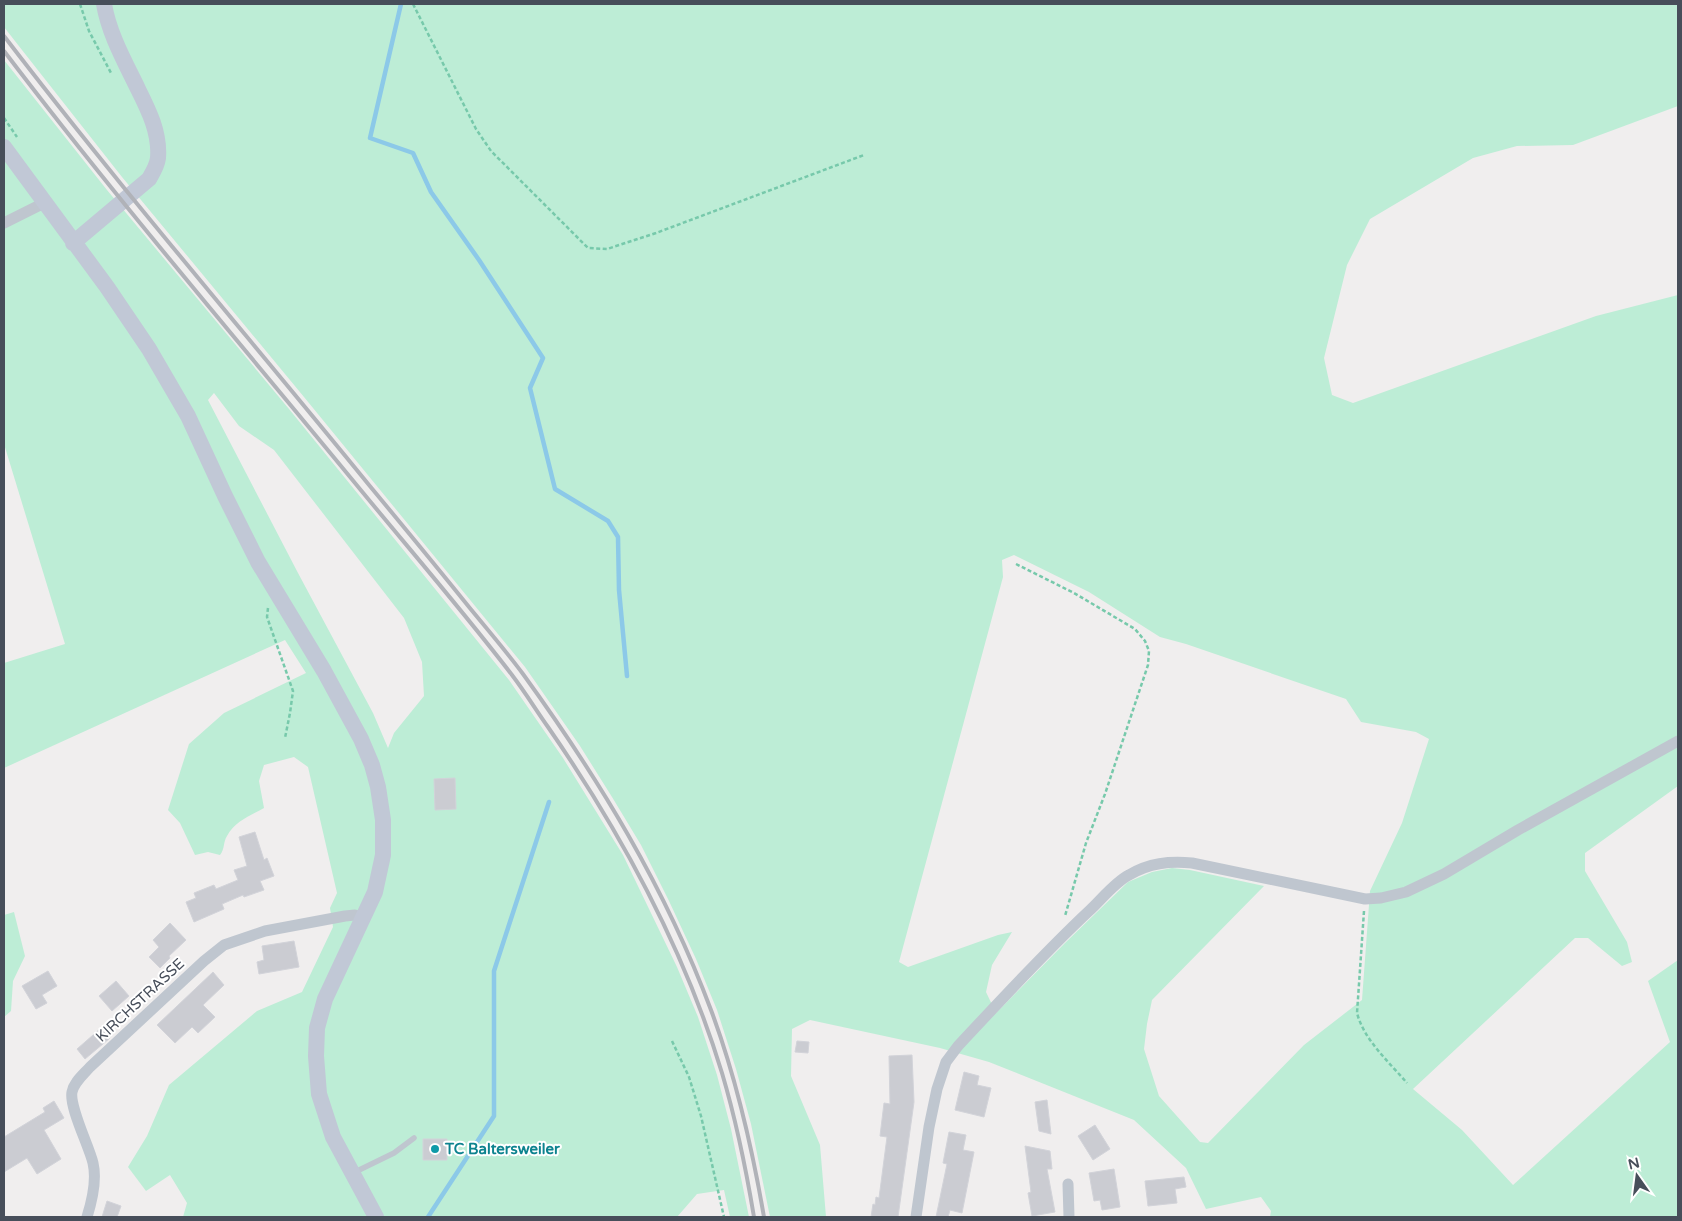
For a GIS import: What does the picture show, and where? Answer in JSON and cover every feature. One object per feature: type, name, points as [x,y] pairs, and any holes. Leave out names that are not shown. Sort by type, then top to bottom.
[{"type":"main road","points":[[73,243],[149,179],[155,170],[158,159],[157,138],[151,116],[116,43],[104,4]]},
{"type":"main road","points":[[4,147],[107,287],[149,349],[183,408],[258,562],[324,672],[361,739],[372,765],[378,787],[383,820],[383,855],[375,892],[325,999],[317,1028],[316,1056],[320,1094],[334,1137],[376,1217]]},
{"type":"street","points":[[4,223],[44,203]]},
{"type":"street","points":[[916,1217],[929,1127],[937,1089],[946,1062],[958,1046],[1064,934],[1126,876],[1155,864],[1175,862],[1192,863],[1365,899],[1381,898],[1406,892],[1444,874],[1518,830],[1678,741]]},
{"type":"street","name":"KIRCHSTRASSE","points":[[86,1217],[94,1184],[94,1166],[74,1108],[72,1094],[74,1085],[90,1067],[204,961],[224,945],[265,931],[345,916],[355,915],[364,917]]},
{"type":"street","points":[[1068,1184],[1069,1217]]},
{"type":"lane","points":[[353,1174],[394,1152],[414,1138]]},
{"type":"path","points":[[80,4],[89,31],[116,80]]},
{"type":"path","points":[[413,4],[476,129],[491,151],[588,248],[607,249],[656,234],[864,155]]},
{"type":"path","points":[[4,118],[18,138]]},
{"type":"path","points":[[1016,564],[1135,629],[1145,641],[1148,651],[1148,665],[1105,794],[1086,843],[1062,924],[1064,934]]},
{"type":"path","points":[[273,586],[268,600],[268,617],[293,690],[284,738]]},
{"type":"path","points":[[1365,899],[1357,1013],[1360,1023],[1374,1045],[1408,1083]]},
{"type":"path","points":[[672,1041],[689,1077],[701,1116],[724,1217]]},
{"type":"green space","points":[[4,4],[1678,4],[1678,106],[1573,145],[1517,146],[1473,158],[1370,219],[1347,265],[1324,358],[1332,395],[1353,403],[1596,316],[1678,295],[1678,786],[1585,853],[1585,871],[1627,942],[1632,962],[1622,966],[1588,938],[1575,938],[1413,1089],[1462,1130],[1513,1185],[1670,1042],[1648,981],[1678,960],[1678,1217],[1270,1217],[1271,1211],[1261,1197],[1206,1209],[1186,1168],[1134,1120],[989,1062],[940,1048],[810,1020],[792,1029],[791,1076],[820,1145],[826,1217],[770,1217],[751,1124],[717,1010],[696,959],[641,845],[580,746],[525,667],[122,177],[4,27]],"holes":[[[1014,555],[1089,592],[1160,637],[1186,644],[1346,699],[1361,722],[1416,732],[1429,739],[1402,823],[1370,891],[1362,1000],[1304,1045],[1208,1143],[1200,1142],[1159,1096],[1144,1049],[1152,1000],[1264,886],[1172,868],[1152,872],[1128,882],[996,1013],[986,992],[992,965],[1012,932],[998,935],[908,967],[899,962],[1003,577],[1002,560]]]},
{"type":"green space","points":[[4,60],[107,190],[289,409],[509,680],[563,758],[623,855],[677,967],[698,1017],[717,1075],[731,1129],[749,1217],[730,1217],[724,1190],[697,1194],[677,1217],[183,1217],[187,1203],[170,1175],[146,1191],[128,1167],[147,1136],[169,1085],[257,1011],[302,992],[333,927],[330,908],[337,893],[308,767],[294,757],[264,765],[259,781],[264,808],[234,826],[226,838],[220,855],[208,852],[195,855],[180,823],[168,810],[189,744],[224,713],[306,673],[285,640],[4,768],[4,663],[65,644],[4,444]],"holes":[[[214,393],[239,426],[274,450],[404,618],[422,662],[424,696],[394,733],[388,748],[373,713],[208,400]]]},
{"type":"green space","points":[[14,912],[25,956],[13,981],[11,1011],[4,1017],[4,915]]},
{"type":"building","points":[[455,778],[456,809],[435,810],[434,779]]},
{"type":"building","points":[[255,832],[264,860],[267,858],[274,876],[260,881],[264,890],[244,897],[243,895],[222,904],[224,909],[194,922],[186,902],[196,898],[194,893],[214,885],[216,889],[238,880],[234,870],[247,866],[239,837]]},
{"type":"building","points":[[170,923],[186,940],[169,956],[170,958],[160,968],[149,957],[159,947],[153,940]]},
{"type":"building","points":[[294,941],[299,967],[259,974],[257,962],[264,960],[262,946]]},
{"type":"building","points":[[48,971],[57,986],[42,995],[47,1003],[36,1009],[22,986]]},
{"type":"building","points":[[213,972],[224,985],[203,1005],[215,1017],[198,1033],[192,1027],[175,1043],[157,1025]]},
{"type":"building","points":[[116,981],[129,996],[112,1011],[99,996]]},
{"type":"building","points":[[101,1028],[110,1038],[85,1059],[77,1049]]},
{"type":"building","points":[[797,1041],[809,1042],[808,1053],[795,1052]]},
{"type":"building","points":[[912,1055],[914,1102],[898,1217],[871,1217],[873,1204],[875,1205],[876,1197],[879,1198],[887,1137],[880,1136],[884,1103],[890,1104],[889,1056]]},
{"type":"building","points":[[964,1072],[979,1076],[977,1085],[991,1088],[984,1117],[955,1110]]},
{"type":"building","points":[[1047,1100],[1051,1134],[1039,1131],[1035,1102]]},
{"type":"building","points":[[54,1101],[64,1118],[44,1130],[61,1159],[37,1174],[27,1158],[4,1172],[4,1137],[45,1112],[43,1108]]},
{"type":"building","points":[[1095,1125],[1110,1149],[1093,1160],[1078,1136]]},
{"type":"building","points":[[949,1132],[966,1135],[963,1150],[974,1152],[962,1213],[950,1210],[948,1217],[936,1217],[947,1164],[943,1163]]},
{"type":"building","name":"TC Baltersweiler","points":[[423,1139],[447,1139],[447,1160],[423,1160]]},
{"type":"building","points":[[1025,1146],[1050,1151],[1052,1169],[1047,1169],[1055,1212],[1032,1216],[1028,1193],[1031,1192]]},
{"type":"building","points":[[1114,1169],[1120,1207],[1102,1210],[1100,1200],[1094,1201],[1089,1173]]},
{"type":"building","points":[[1184,1177],[1186,1187],[1175,1189],[1177,1203],[1148,1206],[1145,1181]]},
{"type":"building","points":[[107,1201],[121,1206],[117,1217],[102,1217]]},
{"type":"waterway","points":[[401,4],[370,138],[413,153],[431,192],[479,260],[543,358],[530,388],[555,489],[608,521],[618,537],[619,590],[627,676]]},
{"type":"waterway","points":[[428,1217],[494,1116],[494,971],[549,802]]},
{"type":"railway","points":[[4,36],[139,206],[503,648],[551,714],[604,794],[673,920],[711,1010],[736,1086],[749,1138],[764,1217]]},
{"type":"railway","points":[[4,51],[139,221],[477,630],[517,681],[575,767],[649,893],[689,981],[707,1027],[727,1091],[748,1181],[754,1217]]},
{"type":"place","name":"TC Baltersweiler","points":[[435,1149]]}]
